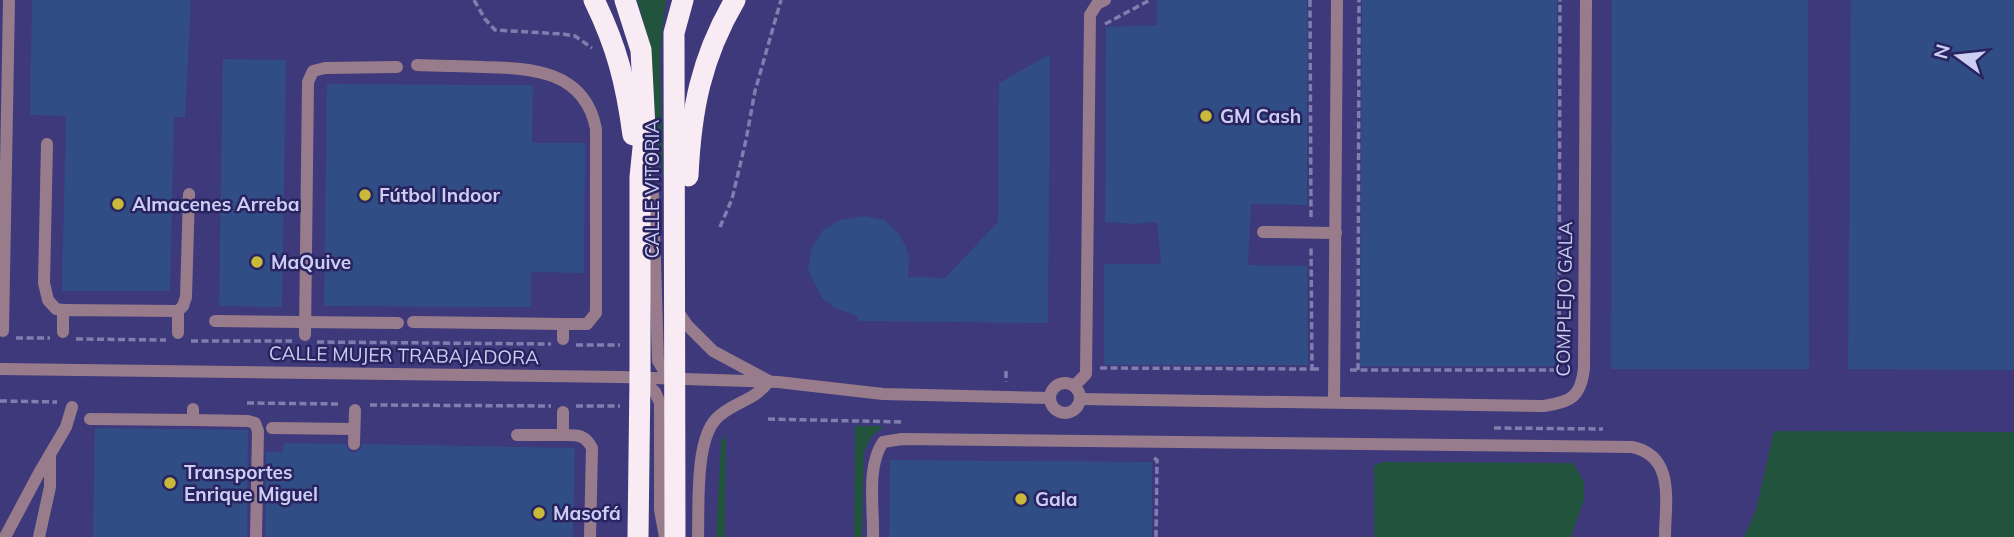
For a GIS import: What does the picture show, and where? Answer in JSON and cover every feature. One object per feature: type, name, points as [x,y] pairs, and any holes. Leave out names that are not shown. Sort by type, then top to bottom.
[{"type":"highway","points":[[594,0],[622,68],[640,177]]},
{"type":"highway","name":"CALLE VITORIA","points":[[625,0],[640,50],[645,128],[640,177],[638,537]]},
{"type":"highway","name":"CALLE VITORIA","points":[[675,537],[674,33],[683,0]]},
{"type":"highway","points":[[675,301],[688,257],[688,175],[691,128],[696,102],[708,52],[735,0]]},
{"type":"street","points":[[4,331],[2,315],[9,0]]},
{"type":"street","points":[[1074,386],[1086,374],[1090,15],[1097,5],[1105,0]]},
{"type":"street","points":[[1335,402],[1337,0]]},
{"type":"street","name":"COMPLEJO GALA","points":[[1080,399],[1544,406],[1563,403],[1575,396],[1581,386],[1584,368],[1586,0]]},
{"type":"street","points":[[412,321],[587,324],[596,313],[596,129],[593,111],[569,84],[541,71],[514,67],[417,65]]},
{"type":"street","points":[[305,335],[308,82],[313,71],[325,68],[397,67]]},
{"type":"street","points":[[47,144],[44,283],[48,300],[56,309],[63,310],[178,311]]},
{"type":"street","name":"CALLE VITORIA","points":[[640,177],[653,195],[658,361],[663,369],[676,379]]},
{"type":"street","points":[[178,334],[178,311],[186,297],[189,194]]},
{"type":"street","points":[[1263,232],[1336,233]]},
{"type":"street","points":[[675,301],[687,326],[713,351],[769,381],[760,393],[715,419],[708,432],[702,452],[698,537]]},
{"type":"street","points":[[63,310],[64,332]]},
{"type":"street","points":[[215,321],[398,323]]},
{"type":"street","points":[[253,321],[253,335]]},
{"type":"street","points":[[563,324],[563,339]]},
{"type":"street","name":"CALLE MUJER TRABAJADORA","points":[[0,369],[640,377],[769,381],[883,394],[1050,398]]},
{"type":"street","points":[[640,377],[655,392],[660,402],[660,510],[666,537]]},
{"type":"street","points":[[1060,384],[1074,386],[1080,399],[1072,411],[1063,413],[1055,408],[1050,398],[1052,390],[1060,384]]},
{"type":"street","points":[[5,537],[66,427],[66,404]]},
{"type":"street","points":[[354,444],[354,429],[360,407]]},
{"type":"street","points":[[563,435],[567,408]]},
{"type":"street","points":[[90,419],[193,414],[255,423],[258,431],[256,537]]},
{"type":"street","points":[[272,428],[354,429]]},
{"type":"street","points":[[517,435],[583,436],[588,440],[592,448],[590,537]]},
{"type":"street","points":[[873,537],[874,470],[877,455],[883,442],[902,439],[1632,447],[1645,450],[1656,457],[1664,471],[1665,537]]},
{"type":"street","points":[[39,537],[50,487],[50,454]]},
{"type":"path","points":[[474,0],[495,30],[575,36],[594,48]]},
{"type":"path","points":[[720,227],[732,198],[755,91],[781,0]]},
{"type":"path","points":[[1103,27],[1104,24],[1150,0]]},
{"type":"path","points":[[1100,368],[1312,369],[1310,0]]},
{"type":"path","points":[[1359,0],[1358,370],[1559,370],[1560,0]]},
{"type":"path","points":[[0,401],[66,404]]},
{"type":"path","points":[[247,403],[341,404]]},
{"type":"path","points":[[360,407],[620,406]]},
{"type":"path","points":[[1153,457],[1157,460],[1156,537]]},
{"type":"shaded area","points":[[0,0],[2014,0],[2014,537],[0,537]]},
{"type":"green space","points":[[637,0],[666,0],[660,54],[663,178],[648,43]]},
{"type":"green space","points":[[855,426],[884,426],[871,437],[864,452],[862,537],[854,537]]},
{"type":"green space","points":[[1774,431],[2014,432],[2014,537],[1744,537],[1756,510]]},
{"type":"green space","points":[[726,434],[725,537],[716,537],[721,442]]},
{"type":"green space","points":[[1382,462],[1573,463],[1584,482],[1584,500],[1571,537],[1374,537],[1374,466]]},
{"type":"building","points":[[32,0],[191,0],[185,117],[174,117],[170,291],[62,291],[66,116],[30,115]]},
{"type":"building","name":"GM Cash","points":[[1157,0],[1307,0],[1307,205],[1251,204],[1248,265],[1307,266],[1308,365],[1104,365],[1104,264],[1161,264],[1157,222],[1105,222],[1106,27],[1157,25]]},
{"type":"building","points":[[1362,0],[1557,0],[1555,366],[1360,366]]},
{"type":"building","points":[[1612,0],[1808,0],[1809,369],[1611,369]]},
{"type":"building","points":[[1851,0],[2014,0],[2014,370],[1848,369]]},
{"type":"building","points":[[1050,54],[1048,323],[858,321],[858,316],[835,308],[822,298],[808,270],[811,250],[823,230],[840,220],[865,216],[884,220],[899,234],[905,245],[909,257],[908,277],[945,278],[998,222],[999,83]]},
{"type":"building","points":[[223,59],[286,60],[282,307],[219,306]]},
{"type":"building","points":[[327,84],[533,85],[532,143],[585,143],[584,273],[531,272],[531,307],[324,306]]},
{"type":"building","name":"Transportes Enrique Miguel","points":[[95,428],[248,430],[247,537],[93,537]]},
{"type":"building","points":[[284,443],[345,444],[349,451],[354,453],[361,449],[363,444],[575,448],[573,537],[265,537],[266,452],[283,452]]},
{"type":"building","name":"Gala","points":[[890,460],[1152,462],[1152,537],[889,537]]},
{"type":"place","name":"GM Cash","points":[[1206,116]]},
{"type":"place","name":"Fútbol Indoor","points":[[365,195]]},
{"type":"place","name":"Almacenes Arreba","points":[[118,204]]},
{"type":"place","name":"MaQuive","points":[[257,262]]},
{"type":"place","name":"Transportes Enrique Miguel","points":[[170,483]]},
{"type":"place","name":"Gala","points":[[1021,499]]},
{"type":"place","name":"Masofá","points":[[539,513]]}]
